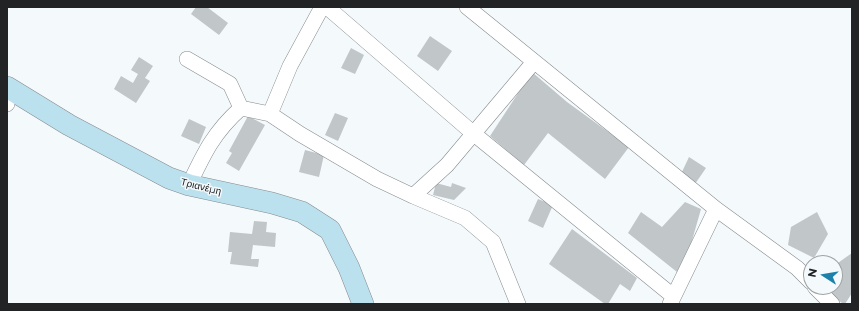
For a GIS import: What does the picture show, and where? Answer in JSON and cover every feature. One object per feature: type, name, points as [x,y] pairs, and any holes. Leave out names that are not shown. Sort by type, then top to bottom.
[{"type":"street","points":[[270,114],[290,66],[322,7]]},
{"type":"street","points":[[327,7],[474,134],[671,300],[716,209]]},
{"type":"street","points":[[467,7],[533,63],[716,209],[797,268],[803,274]]},
{"type":"street","points":[[187,59],[230,84],[242,108]]},
{"type":"street","points":[[413,196],[447,165],[533,63]]},
{"type":"street","name":"Τριανέμη","points":[[7,87],[69,125],[168,178],[189,185],[272,203],[302,212],[330,230],[349,268],[362,304]]},
{"type":"street","points":[[242,108],[270,114],[300,134],[377,179],[465,218],[492,242],[518,304]]},
{"type":"street","points":[[189,185],[206,148],[226,122],[242,108]]},
{"type":"street","points":[[824,295],[832,304]]},
{"type":"building","points":[[196,7],[207,7],[228,23],[219,35],[191,14]]},
{"type":"building","points":[[430,36],[452,51],[438,71],[417,56]]},
{"type":"building","points":[[351,48],[364,55],[355,74],[341,68]]},
{"type":"building","points":[[139,57],[153,66],[145,78],[150,81],[136,103],[114,89],[121,76],[133,83],[138,74],[131,70]]},
{"type":"building","points":[[532,72],[567,102],[629,147],[605,179],[548,133],[524,165],[490,136]]},
{"type":"building","points":[[335,113],[348,118],[338,141],[325,135]]},
{"type":"building","points":[[248,116],[265,125],[239,171],[226,163],[232,153],[229,151]]},
{"type":"building","points":[[189,119],[206,127],[199,144],[181,136]]},
{"type":"building","points":[[305,150],[324,155],[319,177],[299,172]]},
{"type":"building","points":[[689,157],[706,168],[695,184],[681,174]]},
{"type":"building","points":[[436,183],[451,187],[452,183],[466,188],[454,200],[433,195]]},
{"type":"building","points":[[538,199],[553,205],[543,228],[528,221]]},
{"type":"building","points":[[685,202],[701,209],[691,244],[677,272],[628,233],[641,212],[662,227]]},
{"type":"building","points":[[817,212],[828,234],[816,255],[808,255],[788,245],[791,227]]},
{"type":"building","points":[[254,221],[267,222],[266,232],[276,233],[275,247],[253,245],[251,259],[259,259],[258,267],[230,264],[232,252],[228,252],[230,232],[252,234]]},
{"type":"building","points":[[572,229],[637,278],[630,291],[620,284],[608,304],[605,304],[549,264]]},
{"type":"building","points":[[852,253],[852,293],[845,304],[832,295],[843,295],[843,259]]}]
